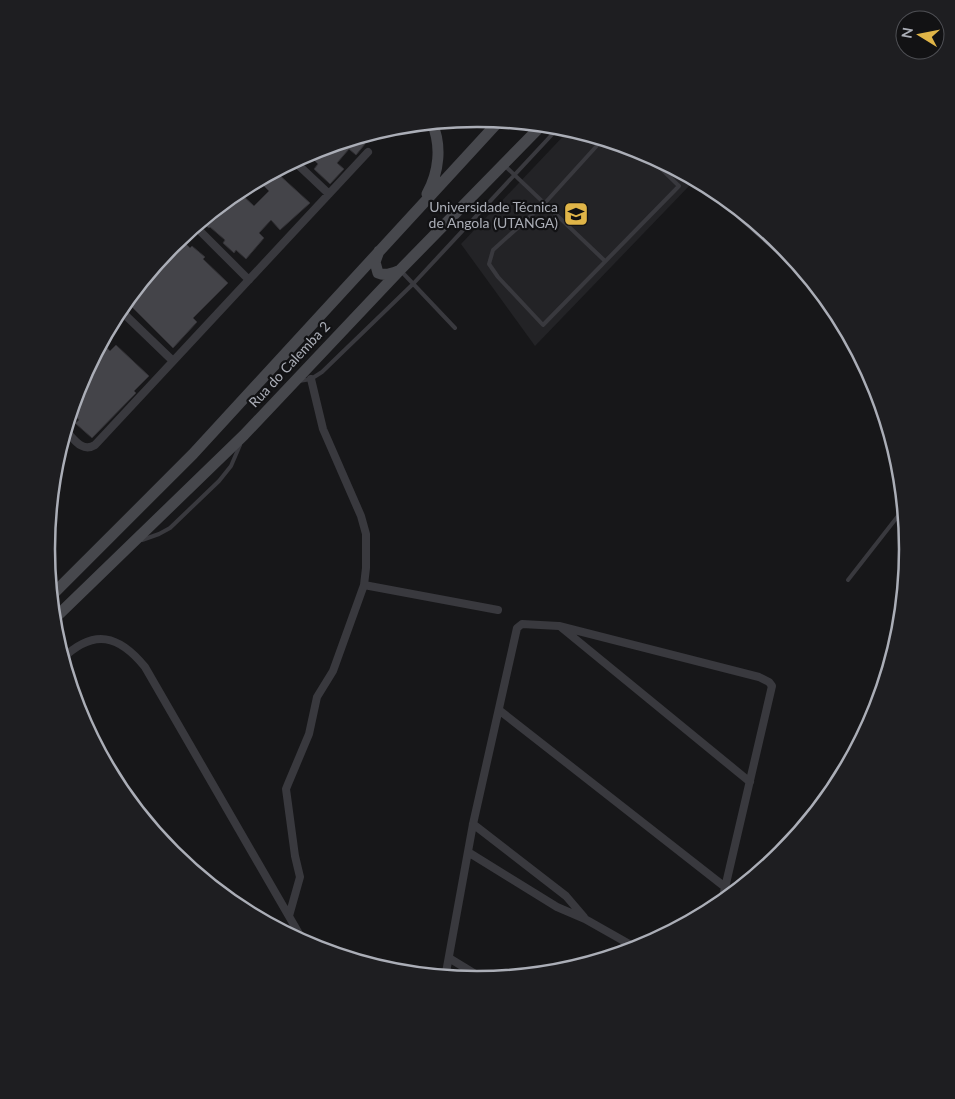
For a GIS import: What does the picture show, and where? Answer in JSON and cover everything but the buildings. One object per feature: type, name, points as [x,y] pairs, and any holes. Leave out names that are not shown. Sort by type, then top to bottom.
[{"type":"main road","name":"Rua do Calemba 2","points":[[57,590],[193,454],[493,128]]},
{"type":"main road","points":[[417,210],[432,186],[437,167],[437,139],[434,130]]},
{"type":"main road","name":"Rua do Calemba 2","points":[[60,613],[130,543],[244,435],[292,382],[536,131]]},
{"type":"main road","points":[[379,250],[375,262],[378,273],[389,275],[400,270]]},
{"type":"street","points":[[70,435],[83,447],[90,448],[95,445],[368,152]]},
{"type":"street","points":[[300,167],[329,194]]},
{"type":"street","points":[[200,231],[249,280]]},
{"type":"street","points":[[126,315],[173,361]]},
{"type":"street","points":[[289,916],[300,877],[286,789],[309,734],[317,697],[333,671],[364,585],[366,562],[365,527],[323,429],[311,379]]},
{"type":"street","points":[[364,585],[498,610]]},
{"type":"street","points":[[446,971],[468,852],[517,628],[520,625],[559,626],[759,677],[769,682],[772,686],[724,893]]},
{"type":"street","points":[[559,626],[750,782]]},
{"type":"street","points":[[68,654],[81,644],[92,640],[114,642],[127,648],[145,667],[298,931]]},
{"type":"street","points":[[499,710],[725,887]]},
{"type":"street","points":[[474,824],[566,896],[585,918]]},
{"type":"street","points":[[468,852],[557,907],[585,918],[629,944]]},
{"type":"street","points":[[448,958],[471,972]]},
{"type":"lane","points":[[292,382],[311,379],[322,372],[413,284],[553,134]]},
{"type":"lane","points":[[598,144],[544,204],[494,250],[489,264],[498,277],[543,325],[679,186],[662,170]]},
{"type":"lane","points":[[503,164],[605,261]]},
{"type":"lane","points":[[400,270],[455,328]]},
{"type":"lane","points":[[130,543],[159,534],[170,528],[219,482],[230,466],[244,435]]},
{"type":"lane","points":[[848,580],[898,515]]},
{"type":"shaded area","name":"Universidade Técnica de Angola (UTANGA)","points":[[564,136],[587,141],[639,159],[690,185],[535,346],[461,244]]},
{"type":"place","name":"Universidade Técnica de Angola (UTANGA)","points":[[576,214]]}]
